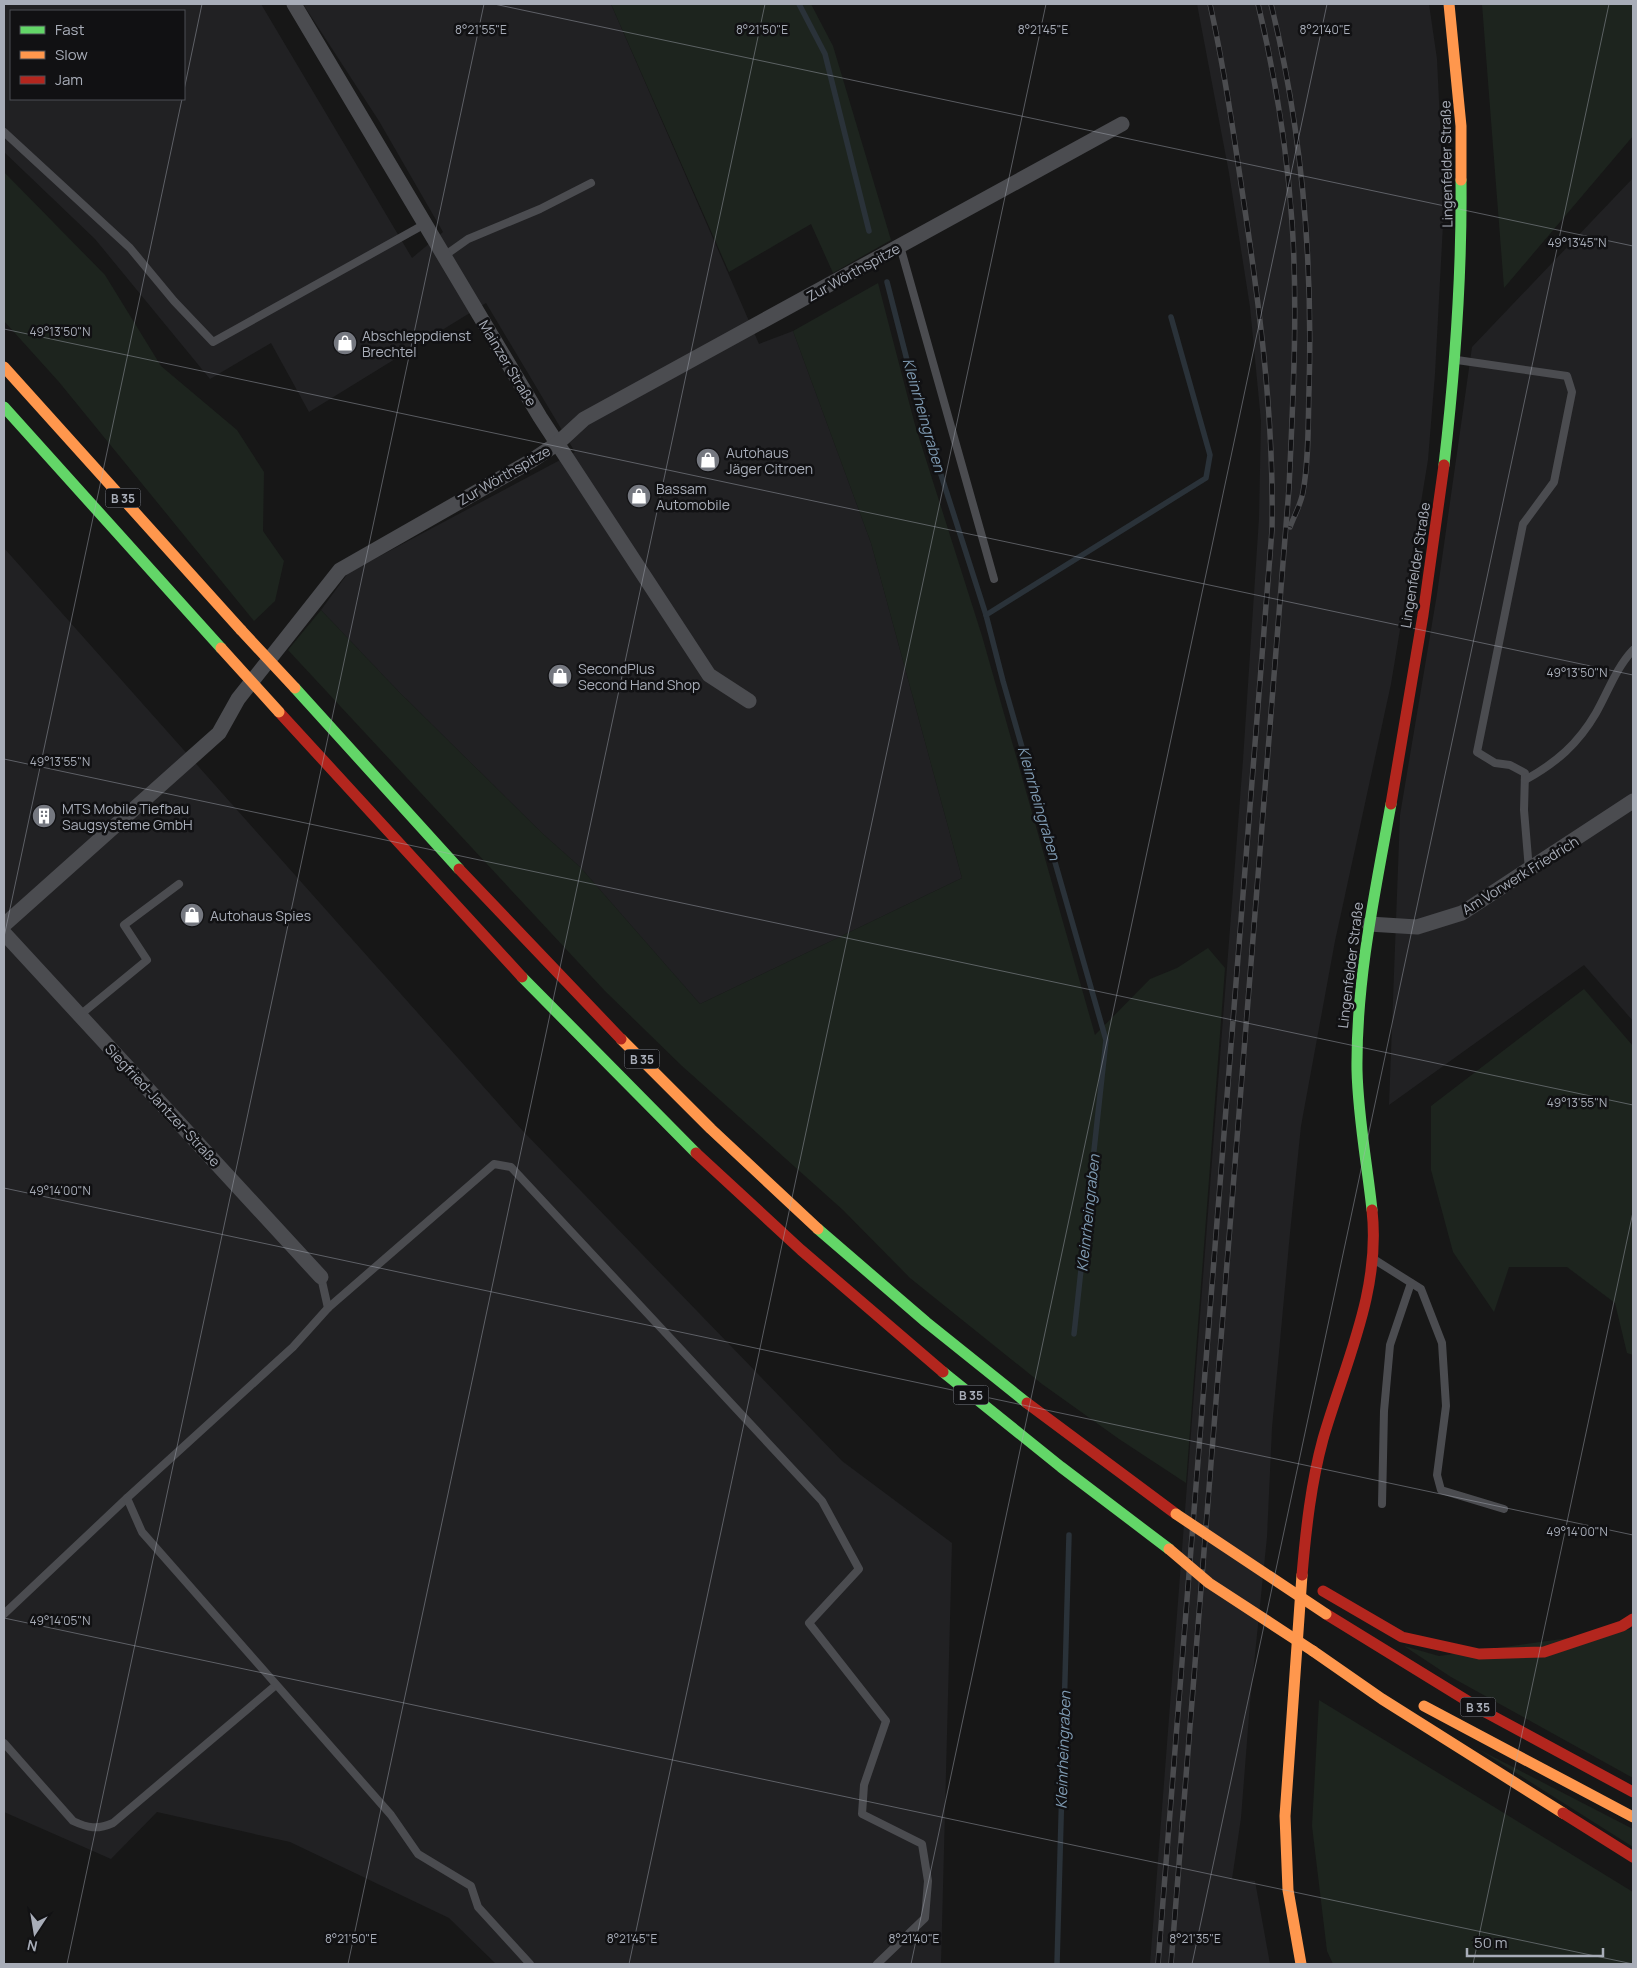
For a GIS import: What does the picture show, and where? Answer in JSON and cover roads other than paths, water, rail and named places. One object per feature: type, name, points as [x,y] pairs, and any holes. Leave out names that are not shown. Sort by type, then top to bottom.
[{"type":"main road","name":"Lingenfelder Straße","points":[[1301,1964],[1288,1903],[1285,1820],[1306,1528],[1317,1464],[1363,1312],[1373,1259],[1373,1204],[1360,1127],[1356,1034],[1361,978],[1438,518],[1462,273],[1462,128],[1449,4]]},
{"type":"main road","name":"B 35","points":[[4,367],[241,630],[542,958],[656,1074],[774,1189],[885,1287],[1020,1398],[1176,1514],[1326,1614],[1487,1712],[1633,1792]]},
{"type":"main road","name":"B 35","points":[[4,407],[460,911],[571,1028],[750,1203],[878,1319],[1064,1470],[1169,1549]]},
{"type":"main road","points":[[1169,1549],[1214,1572],[1261,1603]]},
{"type":"main road","points":[[1169,1549],[1209,1583],[1382,1699],[1633,1857]]},
{"type":"main road","points":[[1230,1550],[1323,1591],[1402,1637],[1479,1654],[1544,1652],[1622,1626],[1633,1619]]},
{"type":"main road","points":[[1285,1618],[1309,1634]]},
{"type":"main road","points":[[1416,1700],[1633,1816]]},
{"type":"street","name":"Mainzer Straße","points":[[294,4],[558,443],[709,675],[749,701]]},
{"type":"street","name":"Zur Wörthspitze","points":[[4,925],[219,733],[238,699],[340,570],[558,443],[584,419],[1122,124]]},
{"type":"street","name":"Am Vorwerk Friedrich","points":[[1369,924],[1418,927],[1442,921],[1462,913],[1633,801]]},
{"type":"street","name":"Siegfried-Jantzer-Straße","points":[[4,933],[321,1277]]},
{"type":"lane","points":[[4,132],[130,248],[174,301],[213,342],[425,224]]},
{"type":"lane","points":[[444,256],[468,238],[540,210],[591,183]]},
{"type":"lane","points":[[900,246],[994,579]]},
{"type":"lane","points":[[1455,359],[1567,376],[1572,392],[1554,482],[1523,524],[1477,752],[1495,763],[1510,765],[1525,773],[1524,810],[1529,870]]},
{"type":"lane","points":[[1525,780],[1558,760],[1579,737],[1596,713],[1624,660],[1633,650]]},
{"type":"lane","points":[[80,1015],[147,960],[124,925],[179,884]]},
{"type":"lane","points":[[4,1614],[292,1347],[328,1308],[494,1164],[511,1167],[822,1502],[859,1569],[809,1623],[886,1721],[864,1785],[862,1814],[922,1844],[928,1881],[924,1918],[877,1964]]},
{"type":"lane","points":[[1373,1259],[1421,1290],[1442,1343],[1446,1406],[1437,1476],[1441,1490],[1504,1510]]},
{"type":"lane","points":[[321,1277],[328,1308]]},
{"type":"lane","points":[[1382,1504],[1384,1411],[1390,1345],[1411,1284]]},
{"type":"lane","points":[[127,1498],[142,1532],[391,1815],[418,1854],[471,1886],[478,1907],[530,1964]]},
{"type":"lane","points":[[4,1743],[74,1821],[87,1828],[101,1828],[112,1823],[276,1685]]},
{"type":"waterway","name":"Kleinrheingraben","points":[[799,4],[825,54],[869,231]]},
{"type":"waterway","name":"Kleinrheingraben","points":[[887,282],[918,403],[986,615],[1003,681],[1106,1040],[1074,1334]]},
{"type":"waterway","points":[[986,615],[1206,478],[1210,455],[1171,317]]},
{"type":"waterway","name":"Kleinrheingraben","points":[[1057,1964],[1069,1535]]},
{"type":"railway","points":[[1158,1964],[1272,530],[1271,453],[1262,338],[1235,141],[1210,4]]},
{"type":"railway","points":[[1171,1964],[1291,455],[1295,321],[1292,222],[1280,112],[1258,4]]},
{"type":"railway","points":[[1271,4],[1282,51],[1298,147],[1307,244],[1309,293],[1310,341],[1306,467],[1302,496],[1290,527]]},
{"type":"place","name":"Abschleppdienst Brechtel","points":[[345,343]]},
{"type":"place","name":"Autohaus Jäger Citroen","points":[[708,460]]},
{"type":"place","name":"Bassam Automobile","points":[[639,496]]},
{"type":"place","name":"SecondPlus Second Hand Shop","points":[[560,676]]},
{"type":"place","name":"MTS Mobile Tiefbau Saugsysteme GmbH","points":[[44,816]]},
{"type":"place","name":"Autohaus Spies","points":[[192,915]]}]
